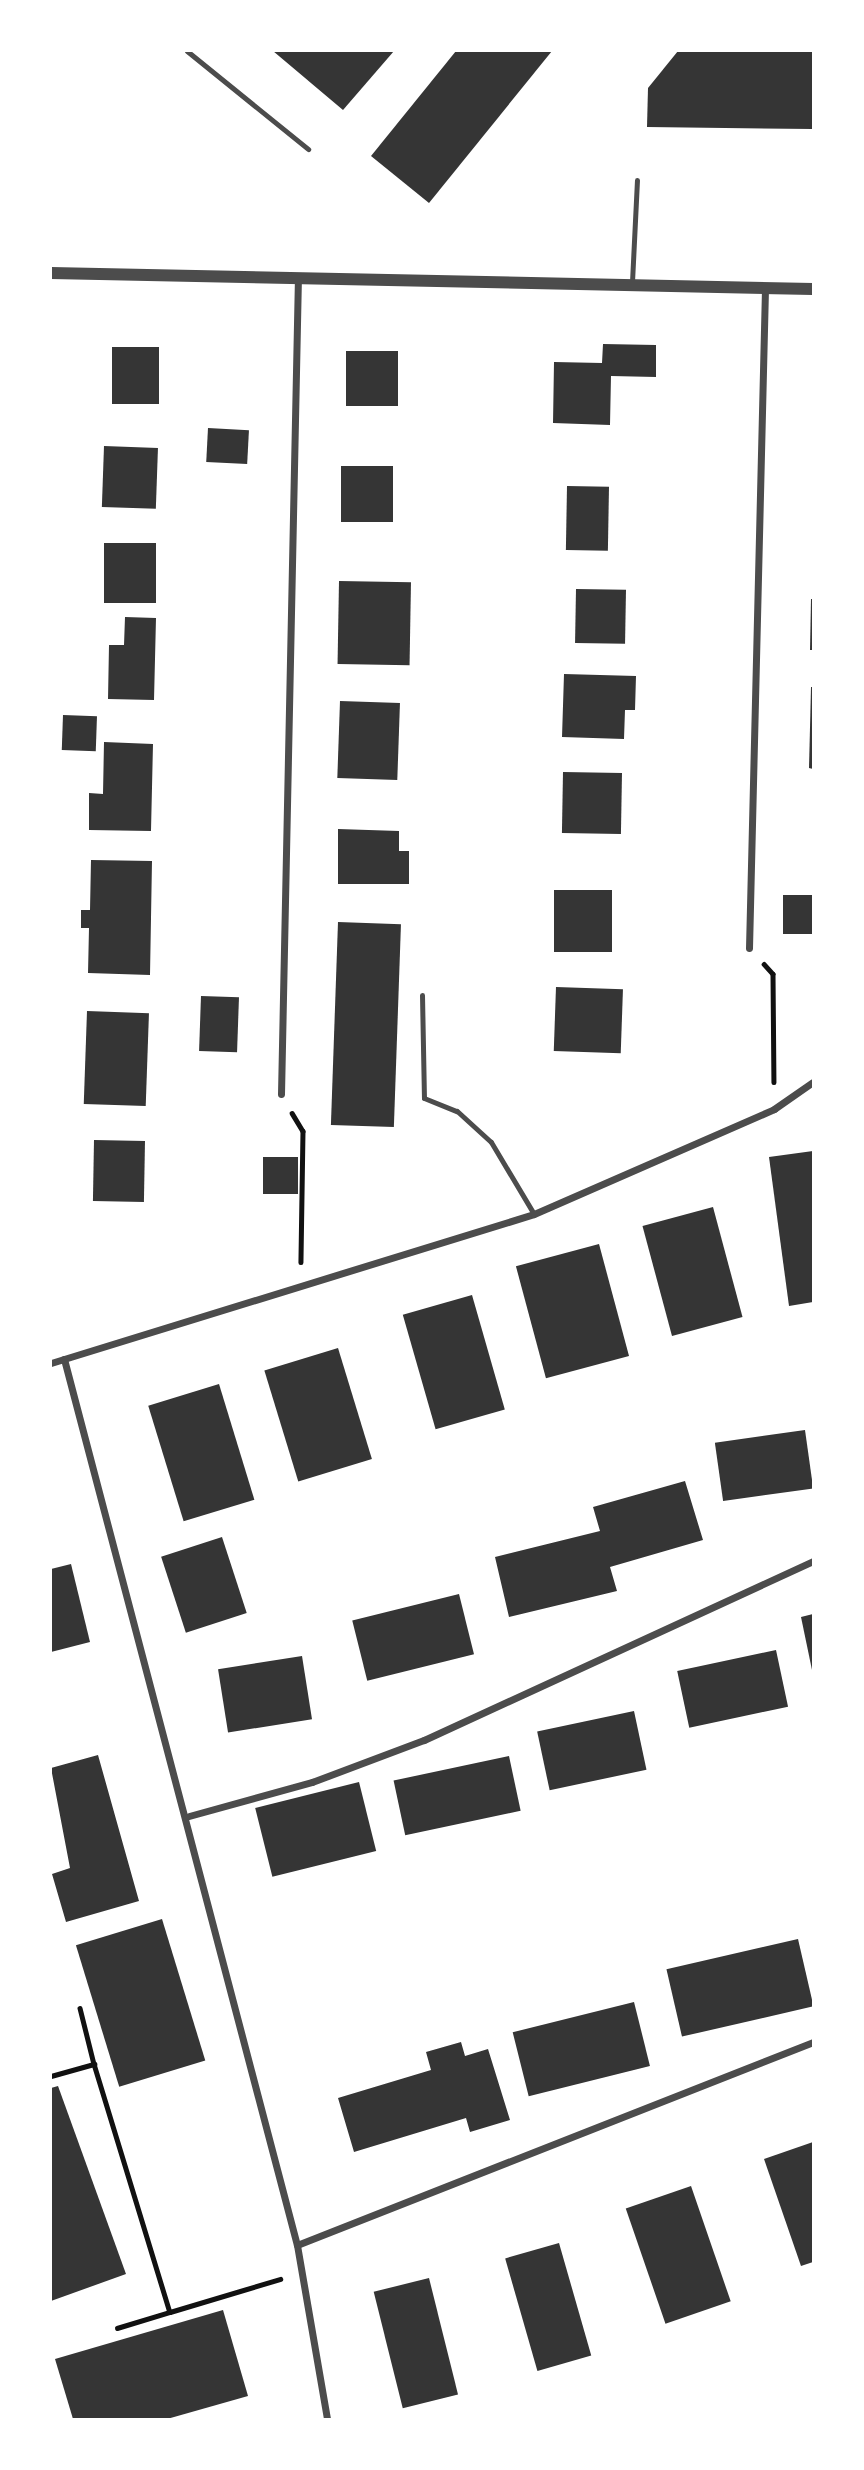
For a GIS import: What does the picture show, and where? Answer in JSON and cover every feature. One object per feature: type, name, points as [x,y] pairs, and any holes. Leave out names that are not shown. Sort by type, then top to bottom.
[{"type":"street","points":[[51,273],[298,279],[632,282],[813,289]]},
{"type":"street","points":[[281,1094],[298,279]]},
{"type":"street","points":[[749,948],[765,288]]},
{"type":"street","points":[[51,1363],[534,1214],[774,1109],[813,1082]]},
{"type":"street","points":[[64,1359],[189,1816],[297,2245],[327,2419]]},
{"type":"street","points":[[189,1816],[312,1782],[425,1740],[813,1561]]},
{"type":"street","points":[[297,2245],[813,2042]]},
{"type":"lane","points":[[187,51],[308,149]]},
{"type":"lane","points":[[632,282],[637,180]]},
{"type":"lane","points":[[422,995],[425,1098],[457,1111],[491,1142],[534,1214]]},
{"type":"path","points":[[749,948],[773,974],[774,1109]]},
{"type":"path","points":[[281,1094],[303,1131],[300,1286]]},
{"type":"path","points":[[80,2008],[94,2064],[170,2312]]},
{"type":"path","points":[[51,2076],[94,2064]]},
{"type":"path","points":[[117,2328],[301,2273]]},
{"type":"building","points":[[273,51],[394,51],[343,110]]},
{"type":"building","points":[[456,51],[552,51],[429,203],[371,156]]},
{"type":"building","points":[[678,51],[813,51],[813,129],[647,127],[648,88]]},
{"type":"building","points":[[603,344],[656,345],[656,377],[611,376],[610,425],[553,423],[554,362],[602,363]]},
{"type":"building","points":[[112,347],[159,347],[159,404],[112,404]]},
{"type":"building","points":[[346,351],[398,351],[398,406],[346,406]]},
{"type":"building","points":[[208,428],[249,430],[247,464],[206,462]]},
{"type":"building","points":[[104,446],[158,448],[156,509],[102,507]]},
{"type":"building","points":[[341,466],[393,466],[393,522],[341,522]]},
{"type":"building","points":[[567,486],[609,487],[608,551],[566,550]]},
{"type":"building","points":[[104,543],[156,543],[156,603],[104,603]]},
{"type":"building","points":[[339,581],[411,582],[410,665],[338,664]]},
{"type":"building","points":[[576,589],[626,590],[625,644],[575,643]]},
{"type":"building","points":[[813,599],[813,650],[810,650]]},
{"type":"building","points":[[125,617],[156,618],[154,700],[108,699],[109,645],[124,645]]},
{"type":"building","points":[[564,674],[636,676],[635,710],[625,710],[624,739],[562,737]]},
{"type":"building","points":[[813,687],[813,769],[809,768]]},
{"type":"building","points":[[340,701],[400,703],[397,780],[337,778]]},
{"type":"building","points":[[63,715],[97,716],[96,751],[62,750]]},
{"type":"building","points":[[104,742],[153,744],[151,831],[89,830],[89,793],[103,794]]},
{"type":"building","points":[[563,772],[622,773],[621,834],[562,833]]},
{"type":"building","points":[[338,829],[399,831],[399,851],[409,851],[409,884],[338,884]]},
{"type":"building","points":[[91,860],[152,861],[150,975],[88,973],[89,928],[81,928],[81,910],[90,910]]},
{"type":"building","points":[[554,890],[612,890],[612,952],[554,952]]},
{"type":"building","points":[[783,895],[813,895],[813,934],[783,934]]},
{"type":"building","points":[[338,922],[401,924],[394,1127],[331,1125]]},
{"type":"building","points":[[556,987],[623,989],[621,1053],[554,1051]]},
{"type":"building","points":[[201,996],[239,997],[237,1052],[199,1051]]},
{"type":"building","points":[[87,1011],[149,1013],[146,1106],[84,1104]]},
{"type":"building","points":[[94,1140],[145,1141],[144,1202],[93,1201]]},
{"type":"building","points":[[813,1151],[813,1302],[789,1306],[769,1157]]},
{"type":"building","points":[[263,1157],[298,1157],[298,1194],[263,1194]]},
{"type":"building","points":[[713,1207],[743,1317],[672,1336],[642,1226]]},
{"type":"building","points":[[599,1244],[629,1356],[546,1378],[516,1266]]},
{"type":"building","points":[[472,1295],[505,1409],[436,1429],[403,1315]]},
{"type":"building","points":[[338,1348],[372,1459],[298,1481],[264,1371]]},
{"type":"building","points":[[219,1384],[254,1500],[184,1521],[148,1406]]},
{"type":"building","points":[[805,1430],[813,1488],[723,1501],[715,1443]]},
{"type":"building","points":[[685,1481],[703,1540],[610,1567],[617,1591],[509,1617],[495,1557],[600,1531],[593,1507]]},
{"type":"building","points":[[222,1537],[247,1613],[186,1633],[161,1557]]},
{"type":"building","points":[[71,1564],[90,1642],[51,1652],[51,1569]]},
{"type":"building","points":[[459,1594],[474,1654],[367,1681],[352,1621]]},
{"type":"building","points":[[813,1614],[813,1670],[812,1670],[801,1617]]},
{"type":"building","points":[[776,1650],[788,1707],[689,1728],[677,1671]]},
{"type":"building","points":[[302,1656],[312,1719],[228,1733],[218,1669]]},
{"type":"building","points":[[634,1711],[646,1770],[550,1790],[537,1732]]},
{"type":"building","points":[[98,1755],[139,1901],[66,1922],[52,1874],[70,1868],[51,1768]]},
{"type":"building","points":[[509,1756],[521,1811],[405,1835],[394,1781]]},
{"type":"building","points":[[359,1782],[376,1851],[272,1877],[255,1808]]},
{"type":"building","points":[[162,1919],[205,2061],[119,2087],[76,1945]]},
{"type":"building","points":[[798,1939],[813,2006],[682,2037],[666,1969]]},
{"type":"building","points":[[634,2002],[650,2066],[529,2096],[513,2032]]},
{"type":"building","points":[[461,2042],[465,2056],[488,2049],[510,2120],[470,2132],[466,2118],[354,2152],[338,2098],[431,2070],[426,2052]]},
{"type":"building","points":[[58,2086],[126,2274],[51,2301],[51,2088]]},
{"type":"building","points":[[813,2142],[813,2262],[801,2266],[764,2159]]},
{"type":"building","points":[[691,2186],[731,2301],[665,2324],[626,2208]]},
{"type":"building","points":[[559,2243],[591,2355],[537,2371],[505,2258]]},
{"type":"building","points":[[429,2278],[458,2394],[403,2408],[374,2292]]},
{"type":"building","points":[[223,2310],[248,2396],[167,2419],[73,2419],[55,2359]]}]
